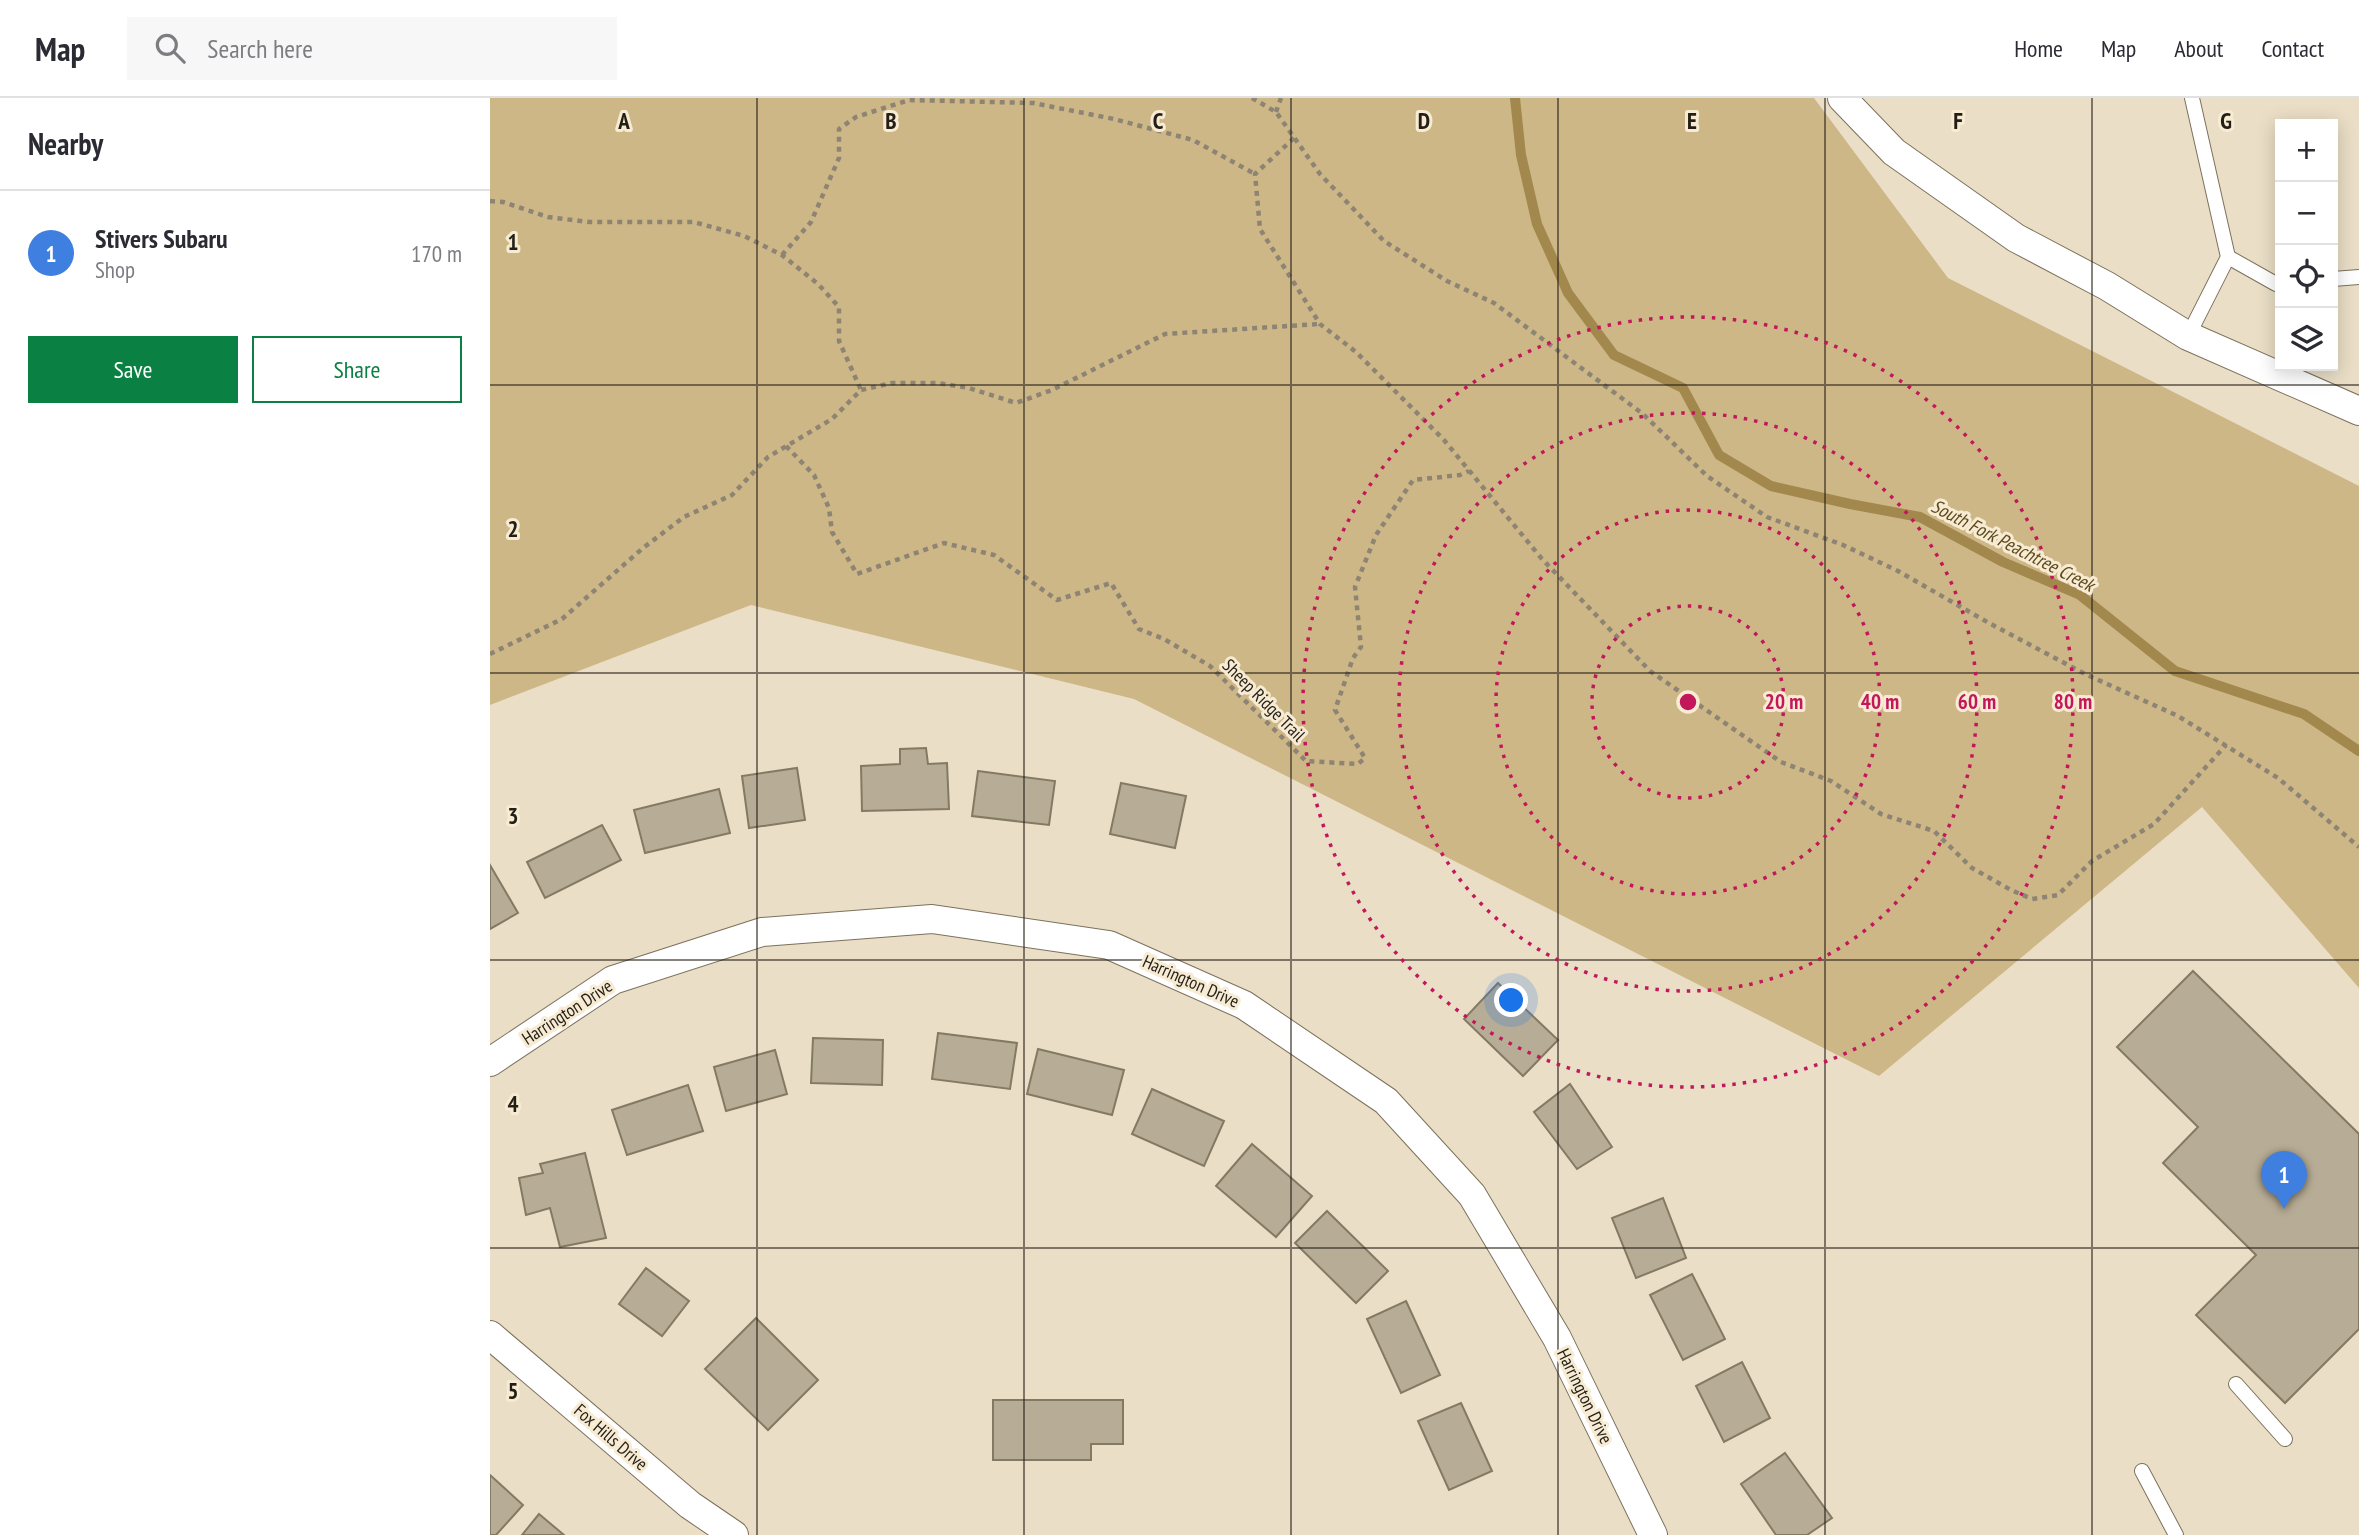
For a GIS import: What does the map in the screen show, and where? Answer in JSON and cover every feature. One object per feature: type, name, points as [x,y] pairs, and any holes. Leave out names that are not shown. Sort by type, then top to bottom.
[{"type":"street","points":[[1842,98],[1894,152],[2016,238],[2107,286],[2188,336],[2359,411]]},
{"type":"street","name":"Harrington Drive","points":[[490,1062],[613,981],[762,932],[932,919],[1109,945],[1244,1004],[1386,1101],[1472,1195],[1557,1338],[1653,1535]]},
{"type":"street","name":"Fox Hills Drive","points":[[490,1335],[690,1504],[734,1535]]},
{"type":"lane","points":[[2188,336],[2228,257],[2192,98]]},
{"type":"lane","points":[[2228,257],[2275,283]]},
{"type":"lane","points":[[2338,279],[2359,277]]},
{"type":"lane","points":[[2236,1384],[2286,1439]]},
{"type":"lane","points":[[2142,1471],[2176,1535]]},
{"type":"path","points":[[1252,98],[1276,112],[1320,174],[1384,241],[1447,281],[1494,303],[1643,414],[1707,476],[1767,517],[1843,545],[1898,571],[1989,624],[2085,674],[2178,716],[2278,778],[2359,847]]},
{"type":"path","points":[[1276,112],[1281,98]]},
{"type":"path","points":[[782,255],[811,222],[839,158],[839,129],[856,117],[909,100],[1033,103],[1114,119],[1193,141],[1255,174]]},
{"type":"path","points":[[1255,174],[1294,138]]},
{"type":"path","points":[[1255,174],[1260,229],[1320,324],[1356,352],[1444,440],[1542,559],[1650,671],[1781,762],[1831,781],[1881,814],[1934,831],[1972,868],[2032,899],[2058,895],[2092,862],[2154,824],[2226,745]]},
{"type":"path","points":[[490,201],[503,202],[548,217],[589,222],[694,222],[744,236],[782,255],[818,284],[839,307],[839,341],[861,390]]},
{"type":"path","points":[[490,654],[562,619],[653,540],[684,517],[732,495],[768,457],[832,419],[861,390],[892,383],[937,383],[969,388],[1016,402],[1052,390],[1165,334],[1320,324]]},
{"type":"path","name":"Sheep Ridge Trail","points":[[786,446],[814,475],[829,508],[832,532],[857,574],[944,543],[993,555],[1057,600],[1111,583],[1139,629],[1164,639],[1210,666],[1306,761],[1358,764],[1365,758],[1335,710],[1353,658],[1361,647],[1355,587],[1376,535],[1413,480],[1460,475],[1469,471]]},
{"type":"shaded area","points":[[490,98],[1814,98],[1948,278],[2359,486],[2359,988],[2202,807],[1879,1076],[1134,699],[751,605],[490,705]]},
{"type":"building","points":[[926,748],[928,764],[947,763],[949,809],[862,811],[861,766],[900,764],[900,749]]},
{"type":"building","points":[[797,768],[805,820],[749,828],[742,776]]},
{"type":"building","points":[[978,771],[1055,781],[1049,825],[972,816]]},
{"type":"building","points":[[1121,783],[1186,796],[1175,848],[1110,834]]},
{"type":"building","points":[[719,789],[730,833],[645,853],[634,810]]},
{"type":"building","points":[[602,825],[621,860],[545,898],[527,862]]},
{"type":"building","points":[[490,865],[518,913],[490,929]]},
{"type":"building","points":[[2193,971],[2359,1134],[2359,1329],[2285,1403],[2196,1315],[2256,1255],[2163,1163],[2198,1127],[2117,1047]]},
{"type":"building","points":[[1498,983],[1558,1040],[1523,1076],[1464,1019]]},
{"type":"building","points":[[938,1033],[1017,1043],[1010,1089],[932,1079]]},
{"type":"building","points":[[813,1038],[883,1040],[882,1085],[811,1083]]},
{"type":"building","points":[[1038,1049],[1124,1070],[1112,1115],[1027,1094]]},
{"type":"building","points":[[775,1050],[787,1094],[726,1111],[714,1067]]},
{"type":"building","points":[[1570,1084],[1612,1147],[1577,1169],[1534,1112]]},
{"type":"building","points":[[688,1085],[703,1131],[627,1155],[612,1110]]},
{"type":"building","points":[[1152,1089],[1224,1121],[1204,1166],[1132,1134]]},
{"type":"building","points":[[1252,1144],[1312,1196],[1276,1237],[1216,1186]]},
{"type":"building","points":[[585,1153],[606,1238],[560,1247],[550,1208],[526,1215],[519,1178],[543,1173],[540,1164]]},
{"type":"building","points":[[1663,1198],[1686,1258],[1636,1278],[1612,1218]]},
{"type":"building","points":[[1327,1211],[1388,1271],[1356,1303],[1295,1243]]},
{"type":"building","points":[[646,1268],[689,1301],[662,1336],[619,1304]]},
{"type":"building","points":[[1692,1274],[1725,1339],[1683,1360],[1650,1295]]},
{"type":"building","points":[[1406,1301],[1440,1375],[1401,1393],[1367,1319]]},
{"type":"building","points":[[756,1318],[818,1380],[768,1430],[705,1369]]},
{"type":"building","points":[[1742,1362],[1770,1418],[1724,1442],[1696,1386]]},
{"type":"building","points":[[993,1400],[1123,1400],[1123,1444],[1091,1444],[1091,1460],[993,1460]]},
{"type":"building","points":[[1461,1403],[1492,1471],[1449,1490],[1418,1421]]},
{"type":"building","points":[[1785,1453],[1832,1518],[1807,1535],[1776,1535],[1741,1484]]},
{"type":"building","points":[[490,1475],[523,1505],[496,1535],[490,1535]]},
{"type":"building","points":[[539,1514],[564,1535],[522,1535]]},
{"type":"waterway","name":"South Fork Peachtree Creek","points":[[1515,98],[1521,155],[1537,224],[1568,293],[1614,355],[1683,388],[1719,455],[1771,486],[1920,517],[2003,562],[2080,595],[2175,671],[2304,714],[2359,751]]},
{"type":"place","name":"Stivers Subaru","points":[[2284,1209]]}]
